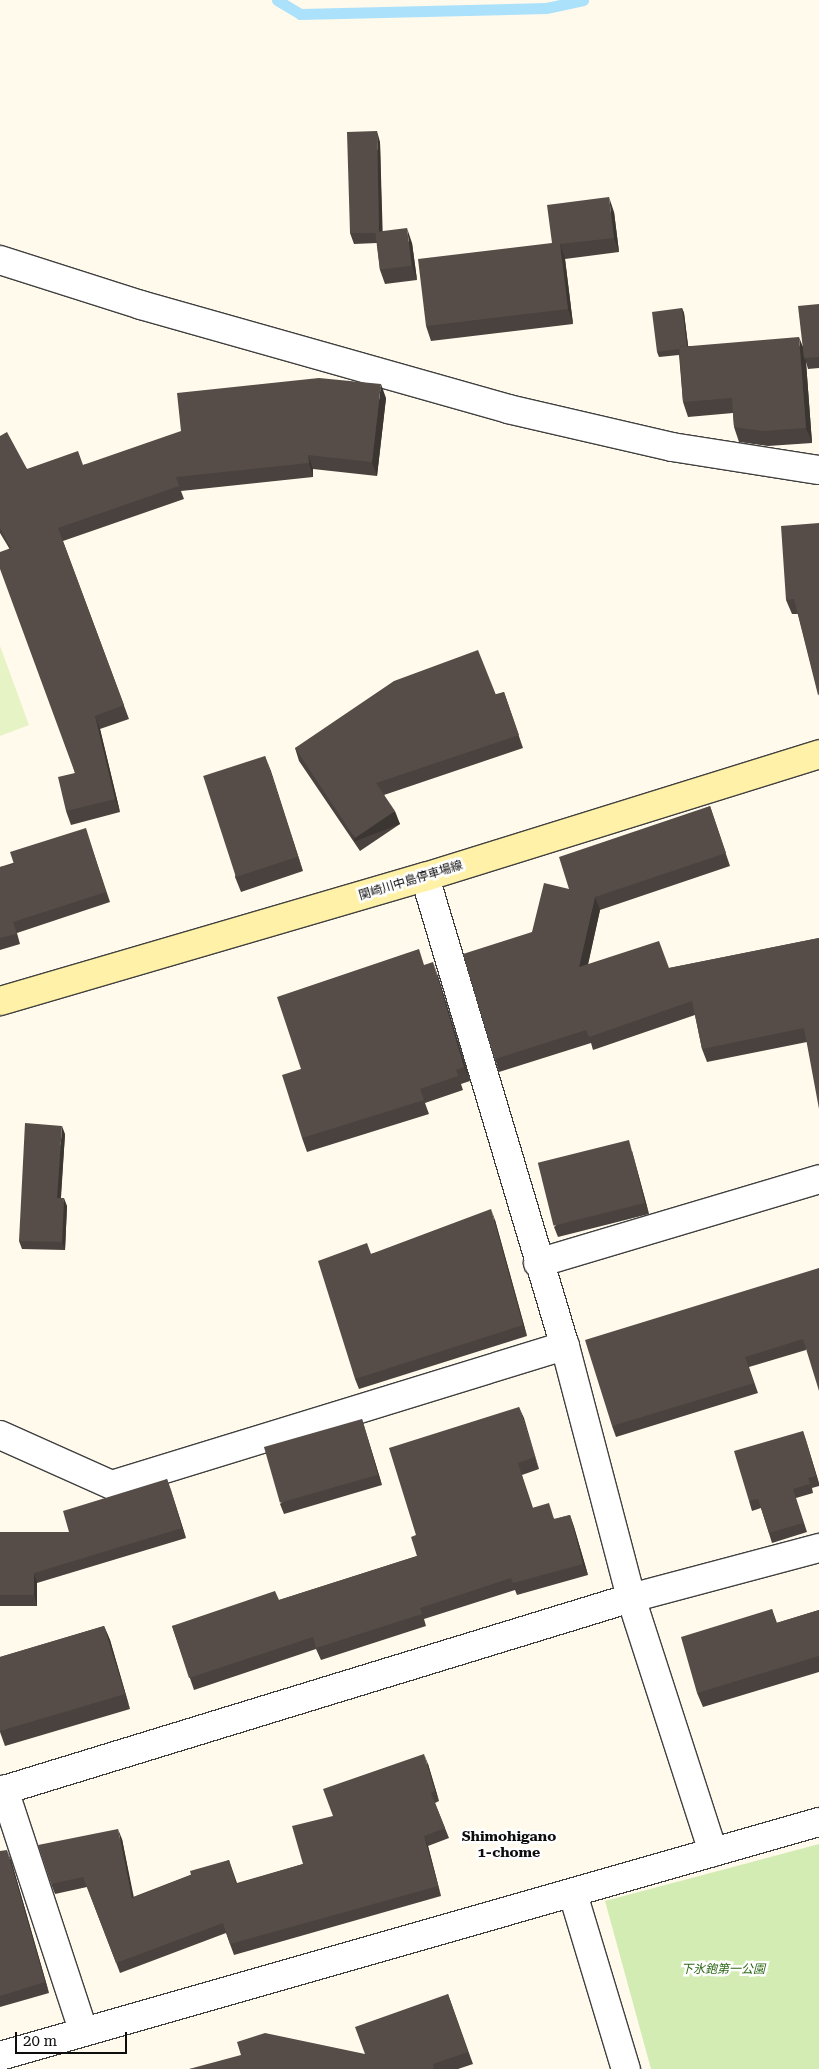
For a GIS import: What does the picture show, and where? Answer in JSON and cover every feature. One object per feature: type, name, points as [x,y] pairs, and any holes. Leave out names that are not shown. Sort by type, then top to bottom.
[{"type":"main road","name":"関崎川中島停車場線","points":[[0,1001],[425,877],[819,754]]},
{"type":"street","points":[[0,260],[142,305],[508,409],[672,447],[819,470]]},
{"type":"street","points":[[425,877],[538,1262],[565,1346],[631,1598],[713,1852]]},
{"type":"street","points":[[538,1262],[819,1179]]},
{"type":"street","points":[[0,1434],[112,1485],[565,1346]]},
{"type":"street","points":[[83,2030],[4,1790],[631,1598],[819,1548]]},
{"type":"street","points":[[0,2056],[83,2030],[573,1894],[819,1822]]},
{"type":"street","points":[[573,1894],[626,2069]]},
{"type":"green space","points":[[0,646],[29,725],[0,736]]},
{"type":"green space","name":"下氷鉋第一公園","points":[[819,1844],[819,2069],[651,2069],[605,1901]]},
{"type":"building","points":[[377,131],[379,232],[350,233],[347,132]]},
{"type":"building","points":[[609,197],[614,238],[560,244],[568,309],[426,326],[418,259],[552,243],[547,205]]},
{"type":"building","points":[[407,228],[412,266],[380,270],[375,232]]},
{"type":"building","points":[[819,304],[819,357],[804,358],[798,306]]},
{"type":"building","points":[[682,308],[687,346],[657,352],[652,312]]},
{"type":"building","points":[[799,337],[806,428],[762,431],[734,427],[732,398],[683,402],[679,347]]},
{"type":"building","points":[[319,378],[381,384],[372,462],[308,455],[309,463],[176,477],[179,486],[58,528],[124,705],[95,716],[115,799],[66,811],[58,777],[75,773],[0,569],[0,552],[11,548],[0,528],[0,436],[7,432],[27,469],[78,451],[83,465],[181,431],[177,393]]},
{"type":"building","points":[[819,523],[818,695],[794,599],[786,600],[781,526]]},
{"type":"building","points":[[478,650],[496,695],[504,692],[519,735],[376,783],[395,811],[355,838],[295,748],[394,681]]},
{"type":"building","points":[[265,756],[298,857],[236,877],[203,776]]},
{"type":"building","points":[[710,806],[726,853],[595,897],[579,967],[659,941],[669,968],[819,938],[819,1109],[804,1028],[702,1049],[692,1001],[589,1037],[586,1030],[495,1059],[463,954],[532,932],[544,883],[569,889],[559,857]]},
{"type":"building","points":[[86,828],[106,892],[13,922],[17,934],[0,938],[0,867],[14,864],[10,852]]},
{"type":"building","points":[[419,949],[424,965],[433,962],[464,1067],[456,1070],[458,1076],[420,1089],[424,1100],[302,1138],[282,1075],[301,1069],[277,997]]},
{"type":"building","points":[[25,1123],[62,1126],[57,1198],[64,1198],[62,1242],[19,1241]]},
{"type":"building","points":[[629,1140],[645,1203],[554,1226],[538,1163]]},
{"type":"building","points":[[491,1209],[523,1325],[355,1379],[318,1261],[367,1243],[371,1254]]},
{"type":"building","points":[[819,1268],[819,1391],[803,1339],[745,1357],[754,1383],[612,1426],[585,1340]]},
{"type":"building","points":[[519,1407],[535,1457],[518,1463],[532,1508],[549,1503],[554,1519],[570,1515],[583,1564],[513,1583],[511,1578],[420,1608],[422,1614],[316,1648],[313,1637],[189,1678],[172,1626],[275,1591],[279,1600],[417,1556],[411,1537],[416,1535],[389,1448]]},
{"type":"building","points":[[362,1419],[378,1475],[280,1503],[264,1447]]},
{"type":"building","points":[[803,1431],[816,1476],[808,1478],[810,1484],[793,1489],[803,1523],[769,1533],[758,1499],[749,1501],[734,1451]]},
{"type":"building","points":[[167,1479],[182,1528],[34,1573],[34,1595],[0,1595],[0,1532],[69,1532],[63,1511]]},
{"type":"building","points":[[772,1609],[776,1623],[819,1610],[819,1656],[697,1693],[681,1637]]},
{"type":"building","points":[[104,1626],[125,1694],[0,1731],[0,1657]]},
{"type":"building","points":[[424,1754],[435,1791],[431,1793],[445,1828],[424,1836],[438,1886],[230,1944],[223,1923],[116,1963],[83,1877],[51,1884],[38,1845],[118,1829],[132,1898],[191,1875],[190,1871],[229,1860],[236,1884],[303,1864],[292,1826],[333,1816],[323,1789]]},
{"type":"building","points":[[7,1850],[45,1982],[0,1996],[0,1851]]},
{"type":"building","points":[[448,1994],[468,2052],[433,2064],[434,2069],[189,2069],[241,2055],[237,2042],[265,2033],[365,2054],[355,2027]]},
{"type":"waterway","points":[[277,0],[300,14],[546,8],[583,0]]},
{"type":"district","name":"Shimohigano 1-chome","points":[[509,1844]]}]
